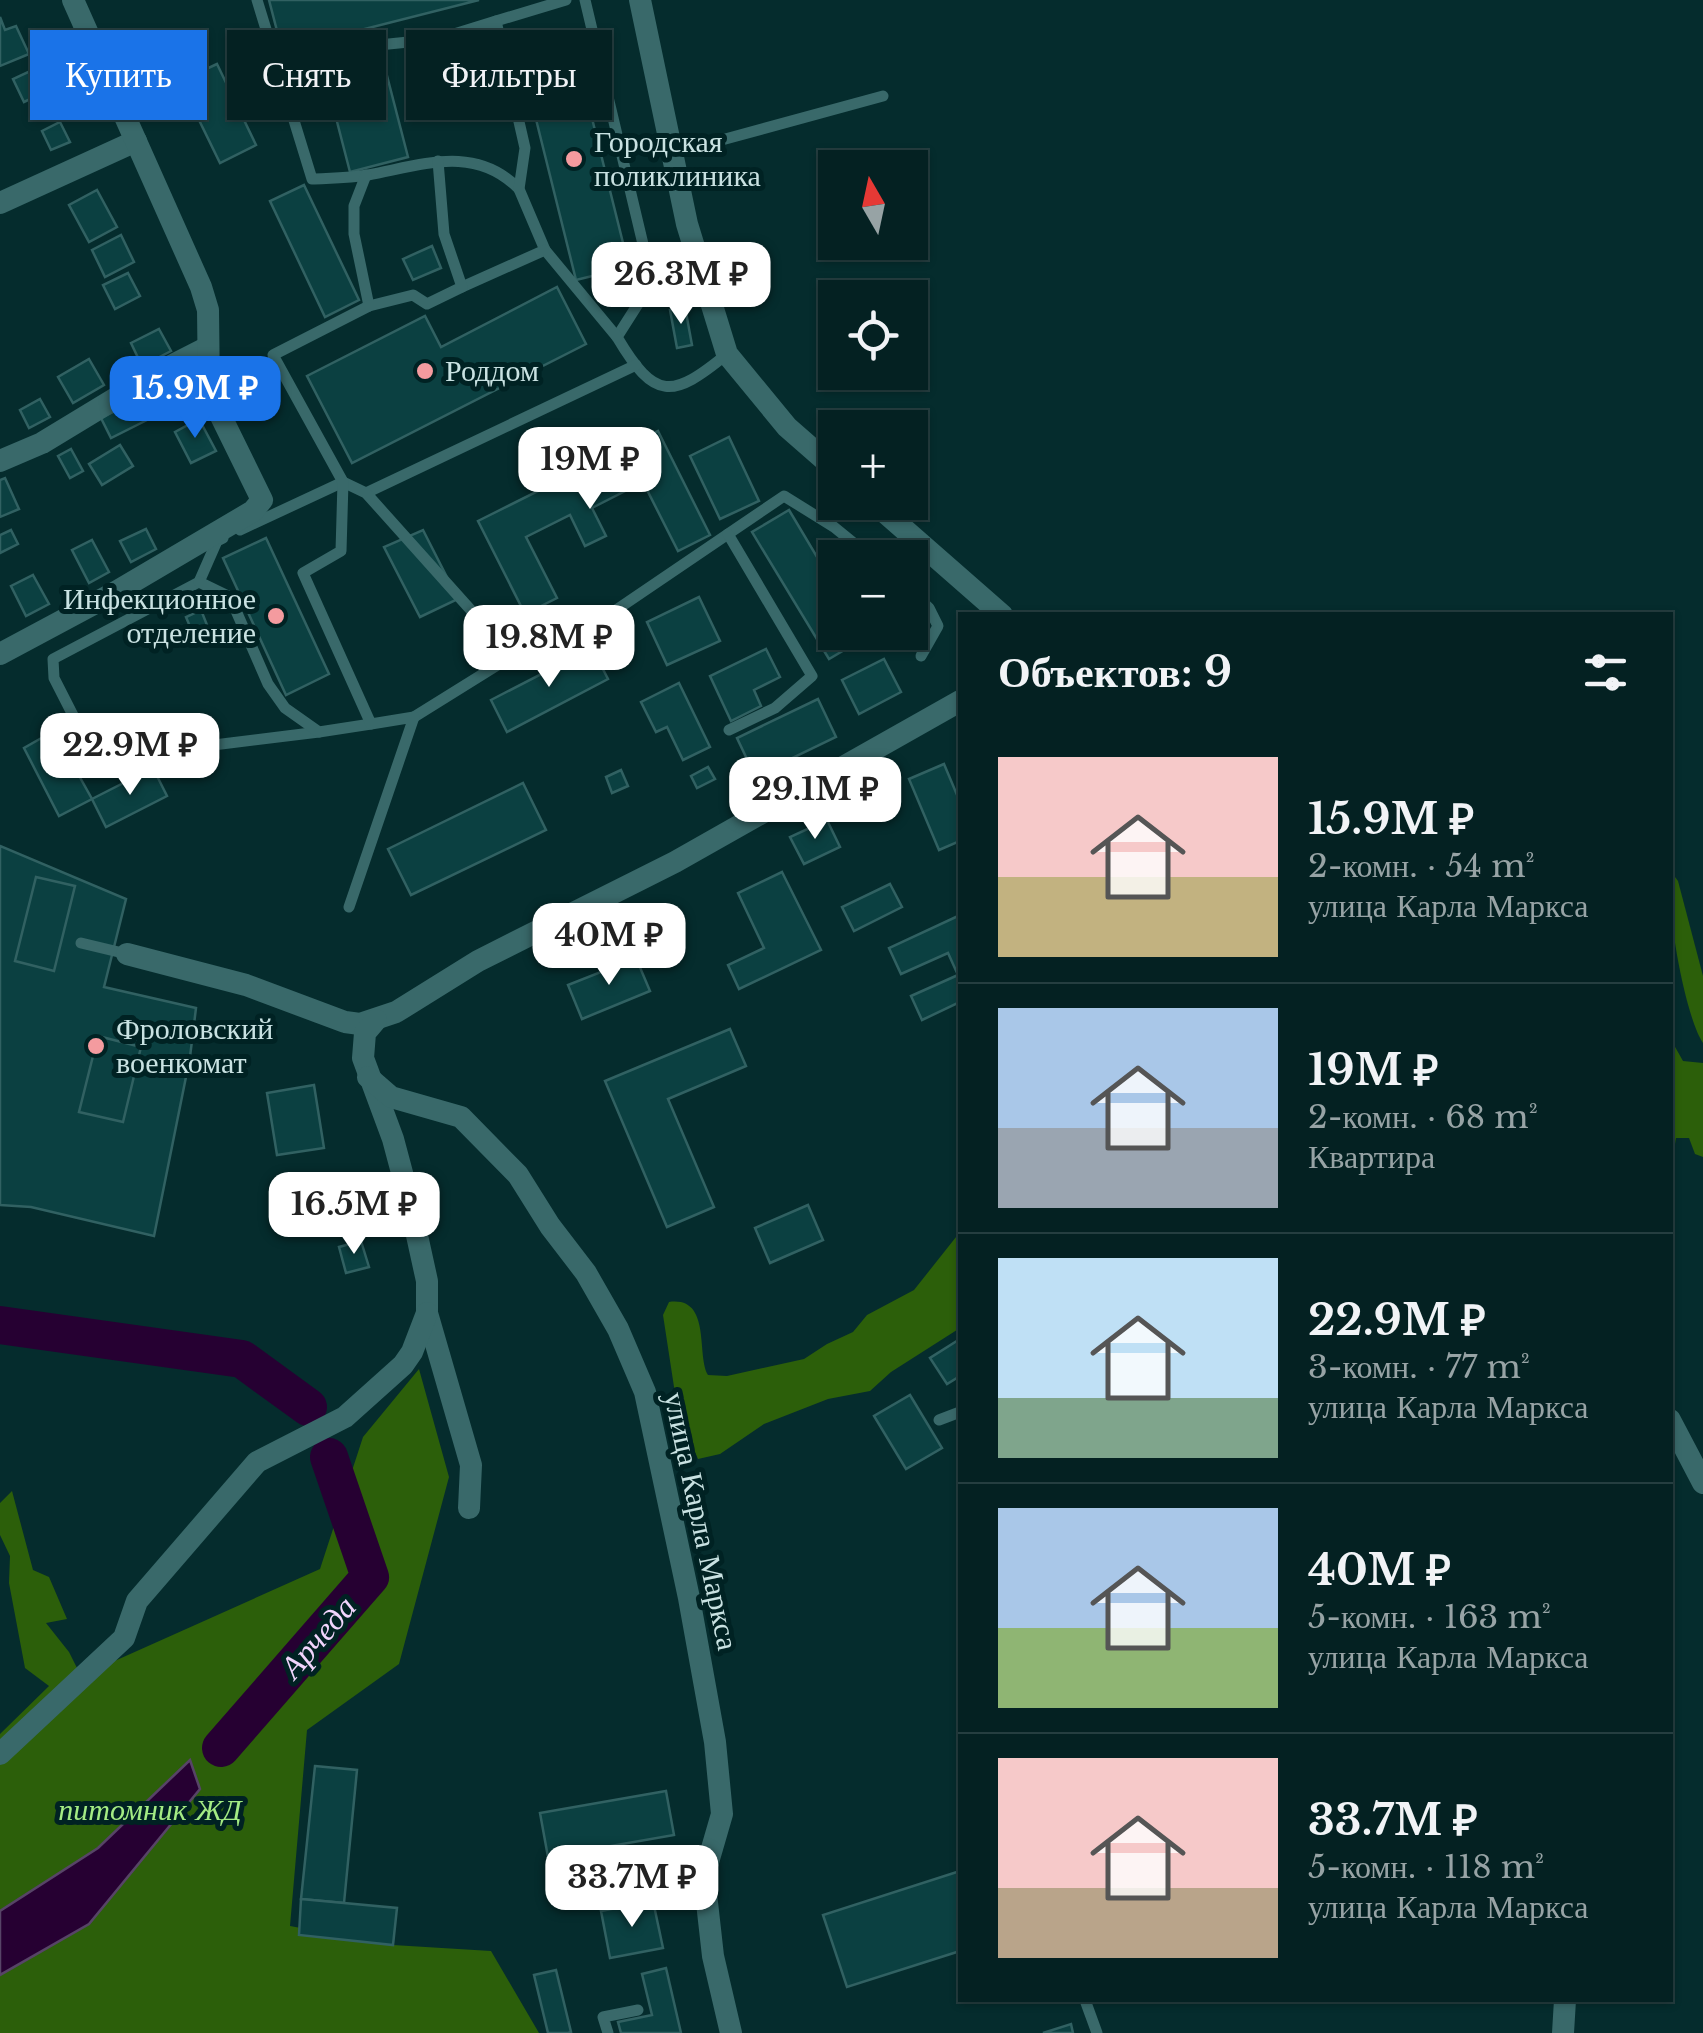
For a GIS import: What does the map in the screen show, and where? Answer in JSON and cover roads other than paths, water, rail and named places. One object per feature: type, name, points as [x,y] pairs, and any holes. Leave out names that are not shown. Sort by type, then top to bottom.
[{"type":"street","points":[[0,654],[177,557],[253,511],[262,500],[209,392],[208,310],[201,287],[73,0]]},
{"type":"street","points":[[640,0],[703,283],[728,354],[788,428],[818,454]]},
{"type":"street","points":[[0,203],[136,141]]},
{"type":"street","points":[[0,461],[42,443],[208,347]]},
{"type":"street","points":[[894,520],[999,612]]},
{"type":"street","points":[[127,954],[246,985],[344,1022],[376,1020],[478,961],[675,862],[958,702]]},
{"type":"street","points":[[376,1020],[365,1033],[363,1058],[389,1126],[405,1184],[427,1281],[427,1313],[472,1465],[470,1508]]},
{"type":"street","name":"улица Карла Маркса","points":[[368,1077],[391,1097],[461,1118],[518,1175],[586,1273],[618,1329],[645,1392],[715,1742],[722,1814],[704,1876],[713,1956],[731,2033]]},
{"type":"street","points":[[0,1754],[124,1638],[136,1602],[257,1462],[345,1416],[403,1365],[427,1313]]},
{"type":"street","points":[[1673,1426],[1703,1483]]},
{"type":"street","points":[[1564,2033],[1565,2002]]},
{"type":"lane","points":[[257,0],[266,30]]},
{"type":"lane","points":[[386,44],[438,39],[566,0]]},
{"type":"lane","points":[[586,0],[652,282],[617,337]]},
{"type":"lane","points":[[496,21],[526,148],[518,189]]},
{"type":"lane","points":[[672,150],[883,96]]},
{"type":"lane","points":[[294,120],[312,179],[366,176],[438,161],[494,168],[518,189],[545,250],[654,385],[670,389],[728,354]]},
{"type":"lane","points":[[438,161],[444,234],[462,286]]},
{"type":"lane","points":[[366,176],[354,206],[354,234],[370,306]]},
{"type":"lane","points":[[371,724],[303,573],[341,551],[343,482],[274,355],[370,306],[413,295],[427,304],[545,250]]},
{"type":"lane","points":[[366,493],[636,365]]},
{"type":"lane","points":[[343,482],[366,493],[512,656]]},
{"type":"lane","points":[[343,482],[217,541],[200,582],[53,659],[54,678],[80,729],[125,756],[414,717],[512,656],[594,625],[784,496],[850,540]]},
{"type":"lane","points":[[728,534],[812,676],[775,708],[729,730]]},
{"type":"lane","points":[[200,582],[230,597],[268,684],[285,708],[319,732]]},
{"type":"lane","points":[[928,607],[938,626],[928,644]]},
{"type":"lane","points":[[921,656],[924,650]]},
{"type":"lane","points":[[349,907],[414,717]]},
{"type":"lane","points":[[82,943],[127,954]]},
{"type":"lane","points":[[939,1420],[958,1413]]},
{"type":"lane","points":[[1086,2002],[1097,2033]]},
{"type":"lane","points":[[608,2033],[604,2017],[638,2010]]},
{"type":"waterway","name":"Арчеда","points":[[0,1325],[242,1359],[308,1407]]},
{"type":"waterway","name":"Арчеда","points":[[221,1748],[370,1577],[329,1457]]},
{"type":"place","name":"Городская поликлиника","points":[[574,159]]},
{"type":"place","name":"Роддом","points":[[425,371]]},
{"type":"place","name":"Инфекционное отделение","points":[[276,616]]},
{"type":"place","name":"Фроловский военкомат","points":[[96,1046]]},
{"type":"park label","name":"питомник ЖД","points":[[150,1810]]}]
